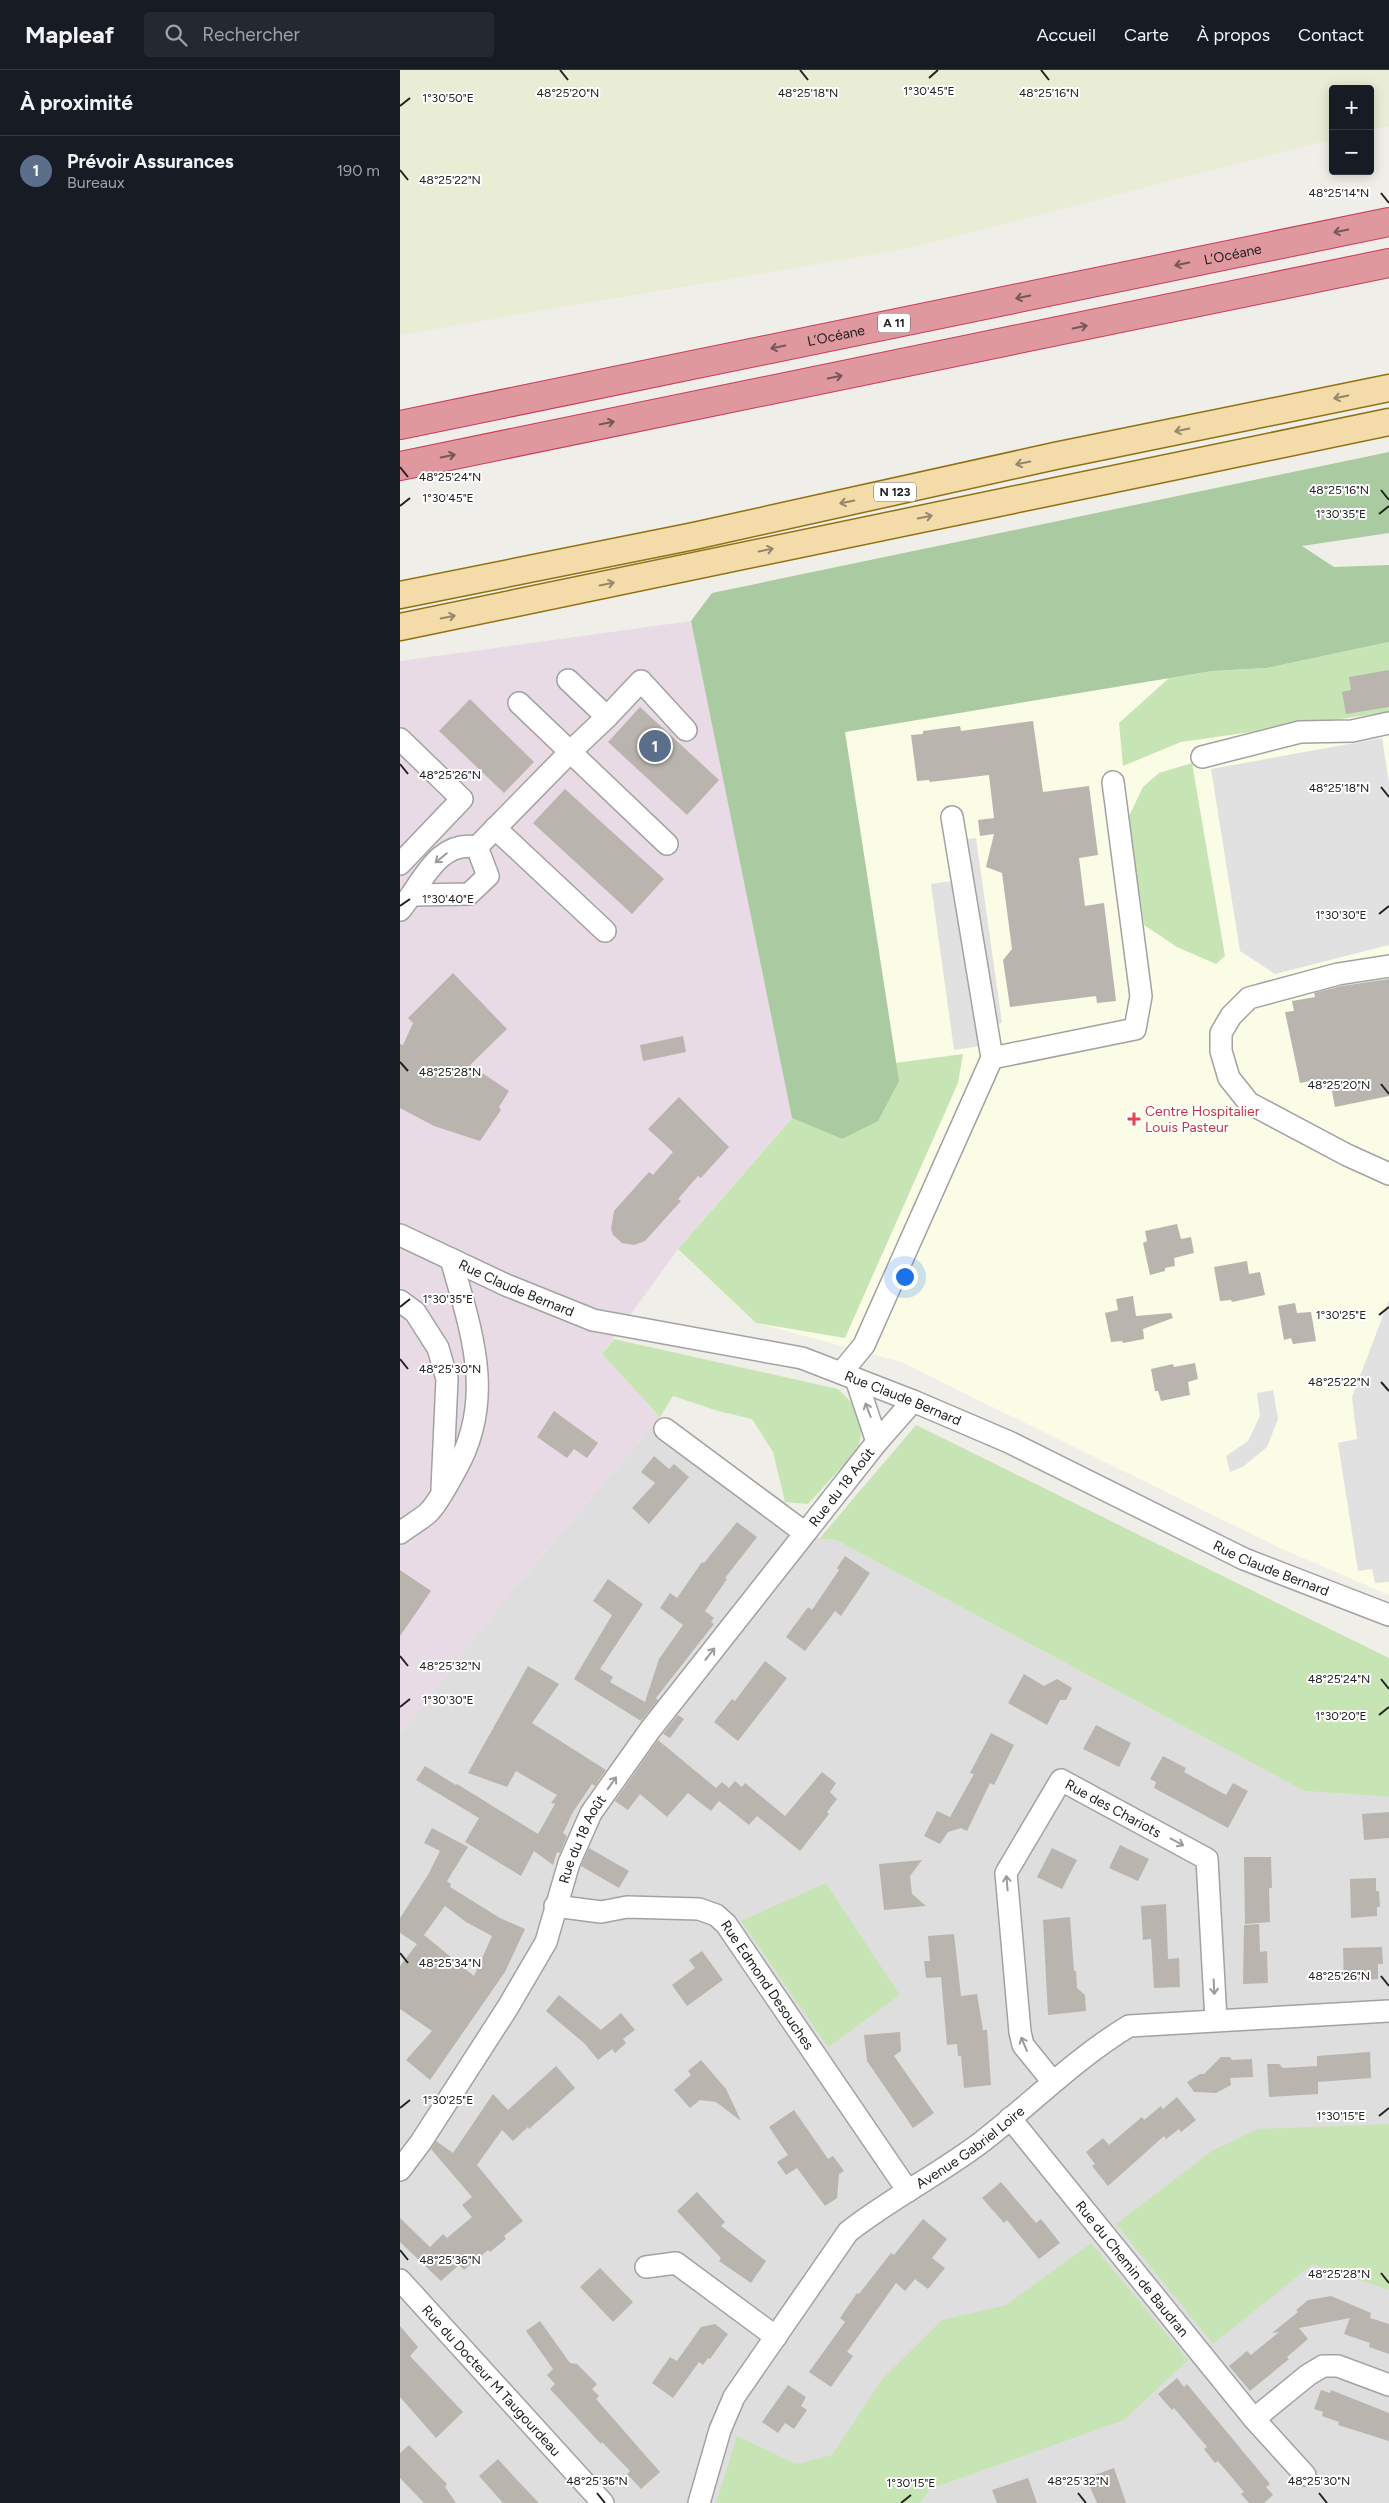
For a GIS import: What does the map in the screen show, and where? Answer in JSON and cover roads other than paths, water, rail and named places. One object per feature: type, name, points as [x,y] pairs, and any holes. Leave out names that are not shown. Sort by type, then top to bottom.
[{"type":"highway","name":"L’Océane","points":[[400,425],[1389,222]]},
{"type":"highway","points":[[400,466],[1389,263]]},
{"type":"main road","name":"N 123","points":[[400,595],[694,536],[1055,456],[1389,388]]},
{"type":"main road","name":"N 123","points":[[400,627],[1389,422]]},
{"type":"street","points":[[568,680],[608,717]]},
{"type":"street","points":[[477,848],[641,682],[686,730]]},
{"type":"street","points":[[519,703],[667,844]]},
{"type":"street","points":[[1202,757],[1300,732],[1352,731],[1389,723]]},
{"type":"street","points":[[400,739],[462,799],[400,864]]},
{"type":"street","points":[[992,1058],[1135,1029],[1141,996],[1113,782]]},
{"type":"street","points":[[848,1376],[864,1345],[992,1058],[952,817]]},
{"type":"street","points":[[495,828],[605,931]]},
{"type":"street","points":[[404,896],[440,857],[462,845],[477,848]]},
{"type":"street","points":[[404,896],[469,894],[488,876],[477,848]]},
{"type":"street","points":[[1389,966],[1338,974],[1249,998],[1231,1016],[1221,1033],[1221,1051],[1229,1078],[1249,1103],[1347,1155],[1389,1174]]},
{"type":"street","name":"Rue Claude Bernard","points":[[400,1234],[506,1285],[593,1320],[802,1358],[913,1401],[1009,1442],[1244,1559],[1389,1615]]},
{"type":"street","points":[[400,1532],[428,1513],[442,1494],[467,1450],[476,1421],[478,1394],[469,1323],[451,1259]]},
{"type":"street","points":[[400,1301],[415,1312],[438,1348],[447,1379],[442,1494]]},
{"type":"street","name":"Rue du 18 Août","points":[[848,1376],[877,1442]]},
{"type":"street","name":"Rue du 18 Août","points":[[400,2170],[421,2142],[508,2007],[546,1942],[555,1906],[590,1814],[650,1730],[877,1442],[913,1401]]},
{"type":"street","name":"Rue du 18 Août","points":[[665,1429],[805,1533]]},
{"type":"street","name":"Rue des Chariots","points":[[1053,2082],[1023,2045],[1020,2032],[1006,1873],[1061,1780],[1207,1859],[1216,2020]]},
{"type":"street","name":"Rue Edmond Desouches","points":[[555,1906],[601,1912],[627,1907],[699,1909],[716,1916],[726,1924],[908,2191]]},
{"type":"street","name":"Avenue Gabriel Loire","points":[[699,2503],[726,2413],[734,2397],[848,2232],[868,2216],[947,2167],[1097,2047],[1130,2026],[1389,2011]]},
{"type":"street","name":"Rue du Chemin de Baudran","points":[[1010,2118],[1254,2419],[1305,2476]]},
{"type":"street","points":[[646,2267],[676,2263],[776,2337]]},
{"type":"street","name":"Rue du Docteur M Taugourdeau","points":[[400,2280],[603,2503]]},
{"type":"street","points":[[1254,2419],[1308,2375],[1322,2366],[1338,2366],[1389,2385]]},
{"type":"place","name":"Prévoir Assurances","points":[[655,746]]},
{"type":"place","name":"Centre Hospitalier Louis Pasteur","points":[[1134,1119]]}]
